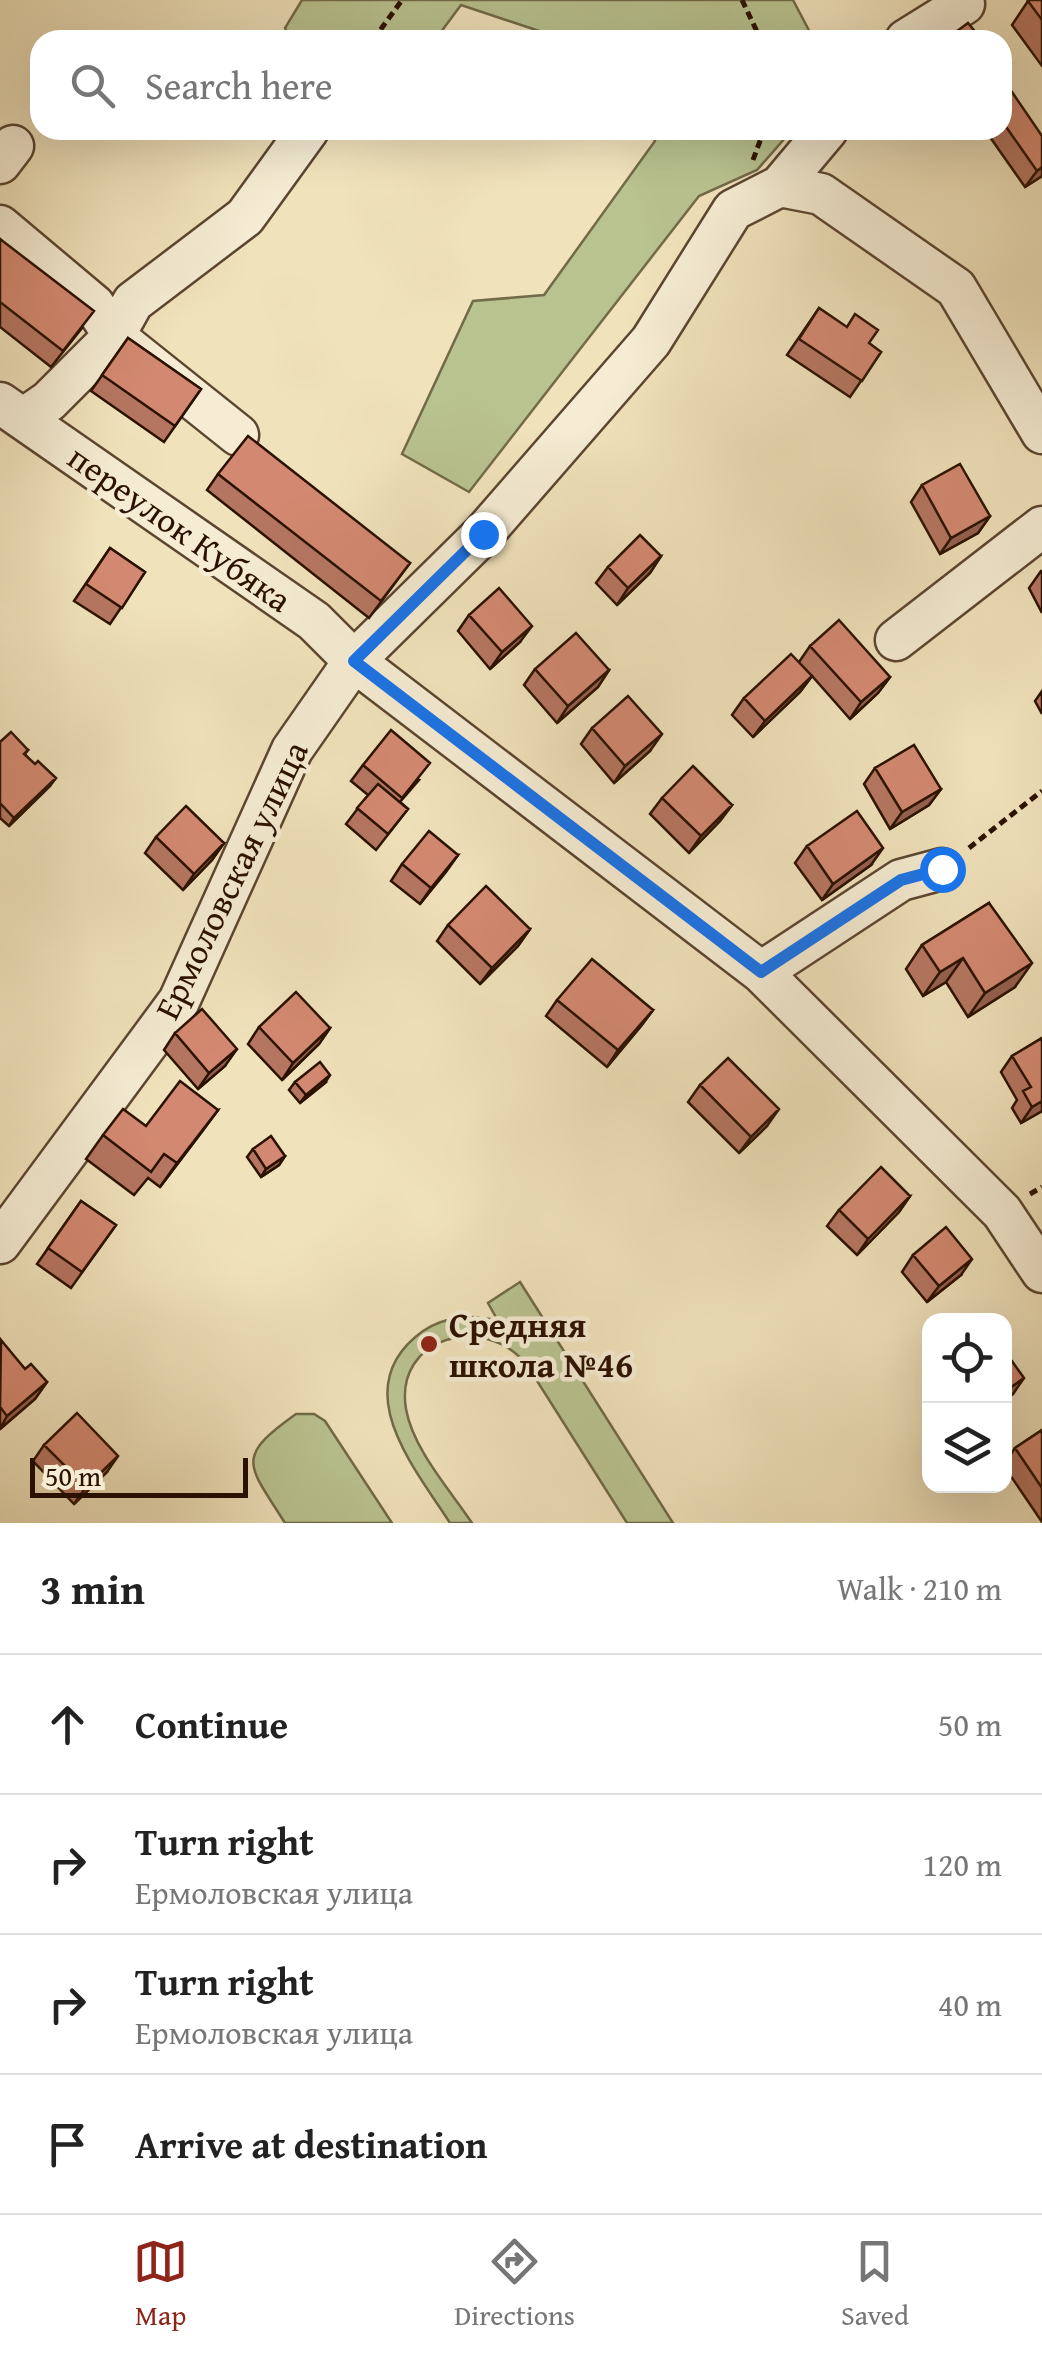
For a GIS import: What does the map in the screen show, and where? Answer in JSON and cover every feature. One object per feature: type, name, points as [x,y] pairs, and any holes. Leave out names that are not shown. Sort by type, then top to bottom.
[{"type":"street","points":[[922,30],[964,4]]},
{"type":"street","points":[[12,411],[49,402],[114,336],[133,302],[245,217],[301,140]]},
{"type":"street","points":[[819,140],[780,186],[821,194],[956,288],[1042,433]]},
{"type":"street","name":"Ермоловская улица","points":[[0,1244],[179,1001],[292,750],[354,661],[483,534],[651,340],[733,210],[780,186]]},
{"type":"street","points":[[0,226],[94,305],[114,336],[238,435]]},
{"type":"street","name":"переулок Кубяка","points":[[12,411],[314,621],[354,661]]},
{"type":"street","points":[[896,640],[1042,527]]},
{"type":"street","points":[[354,661],[761,972],[1002,1212],[1042,1272]]},
{"type":"street","points":[[761,972],[901,880],[942,869]]},
{"type":"path","points":[[380,30],[402,0]]},
{"type":"path","points":[[742,0],[756,30]]},
{"type":"path","points":[[942,869],[1042,791]]},
{"type":"green space","points":[[302,0],[793,0],[809,30],[536,30],[461,5],[442,30],[285,28]]},
{"type":"green space","points":[[783,140],[757,170],[699,196],[469,492],[402,454],[473,301],[544,295],[655,141]]},
{"type":"green space","points":[[520,1282],[673,1523],[627,1523],[527,1365],[509,1349],[488,1339],[446,1340],[428,1349],[414,1364],[406,1384],[406,1409],[416,1439],[472,1523],[450,1523],[420,1477],[394,1427],[388,1402],[389,1377],[400,1353],[423,1331],[440,1322],[469,1317],[498,1321],[488,1303]]},
{"type":"green space","points":[[296,1414],[314,1414],[325,1421],[392,1523],[285,1523],[262,1487],[253,1463],[263,1441]]},
{"type":"building","points":[[1042,0],[1042,20],[1028,1]]},
{"type":"building","points":[[1012,92],[1042,136],[1042,167],[1037,171],[1012,135]]},
{"type":"building","points":[[0,239],[94,311],[63,351],[0,302]]},
{"type":"building","points":[[819,308],[847,327],[855,314],[878,330],[869,343],[881,352],[862,381],[799,339]]},
{"type":"building","points":[[128,338],[201,389],[175,426],[102,375]]},
{"type":"building","points":[[248,436],[410,563],[381,601],[218,474]]},
{"type":"building","points":[[960,464],[990,516],[951,538],[922,485]]},
{"type":"building","points":[[640,535],[661,556],[628,588],[608,567]]},
{"type":"building","points":[[110,548],[145,572],[122,608],[86,584]]},
{"type":"building","points":[[499,588],[532,626],[502,652],[469,615]]},
{"type":"building","points":[[839,620],[890,677],[861,702],[810,646]]},
{"type":"building","points":[[576,633],[609,670],[568,706],[535,669]]},
{"type":"building","points":[[791,654],[812,676],[765,721],[744,698]]},
{"type":"building","points":[[628,696],[662,734],[625,766],[592,728]]},
{"type":"building","points":[[391,730],[430,763],[402,798],[363,765]]},
{"type":"building","points":[[11,732],[28,750],[24,754],[56,778],[14,818],[0,803],[0,742]]},
{"type":"building","points":[[914,745],[941,789],[902,812],[875,768]]},
{"type":"building","points":[[693,766],[732,805],[701,836],[662,798]]},
{"type":"building","points":[[378,784],[408,809],[388,834],[357,808]]},
{"type":"building","points":[[186,806],[224,843],[194,874],[156,837]]},
{"type":"building","points":[[857,811],[883,848],[833,884],[807,846]]},
{"type":"building","points":[[429,831],[458,855],[431,888],[402,864]]},
{"type":"building","points":[[486,886],[530,929],[492,968],[448,925]]},
{"type":"building","points":[[989,903],[1032,963],[985,993],[963,958],[940,972],[922,945]]},
{"type":"building","points":[[592,959],[653,1010],[618,1050],[557,1000]]},
{"type":"building","points":[[296,992],[330,1028],[293,1063],[259,1027]]},
{"type":"building","points":[[202,1009],[237,1049],[209,1073],[175,1033]]},
{"type":"building","points":[[1042,1038],[1042,1101],[1032,1107],[1023,1091],[1031,1087],[1012,1056]]},
{"type":"building","points":[[728,1058],[779,1109],[751,1137],[700,1085]]},
{"type":"building","points":[[320,1062],[330,1075],[306,1095],[295,1082]]},
{"type":"building","points":[[180,1081],[218,1110],[177,1163],[164,1154],[151,1172],[103,1135],[123,1109],[146,1126]]},
{"type":"building","points":[[271,1136],[285,1156],[266,1169],[253,1149]]},
{"type":"building","points":[[881,1167],[910,1196],[868,1239],[839,1210]]},
{"type":"building","points":[[81,1201],[116,1225],[82,1272],[48,1248]]},
{"type":"building","points":[[946,1227],[972,1259],[939,1286],[913,1255]]},
{"type":"building","points":[[1,1340],[25,1369],[31,1364],[47,1382],[7,1416],[0,1407]]},
{"type":"building","points":[[1012,1361],[1024,1378],[1012,1386]]},
{"type":"building","points":[[77,1413],[118,1456],[86,1487],[44,1445]]},
{"type":"building","points":[[1042,1430],[1042,1488],[1015,1448]]},
{"type":"place","name":"Средняя школа №46","points":[[429,1344]]},
{"type":"route","points":[[483,534],[354,661],[761,972],[901,880],[942,869]]}]
